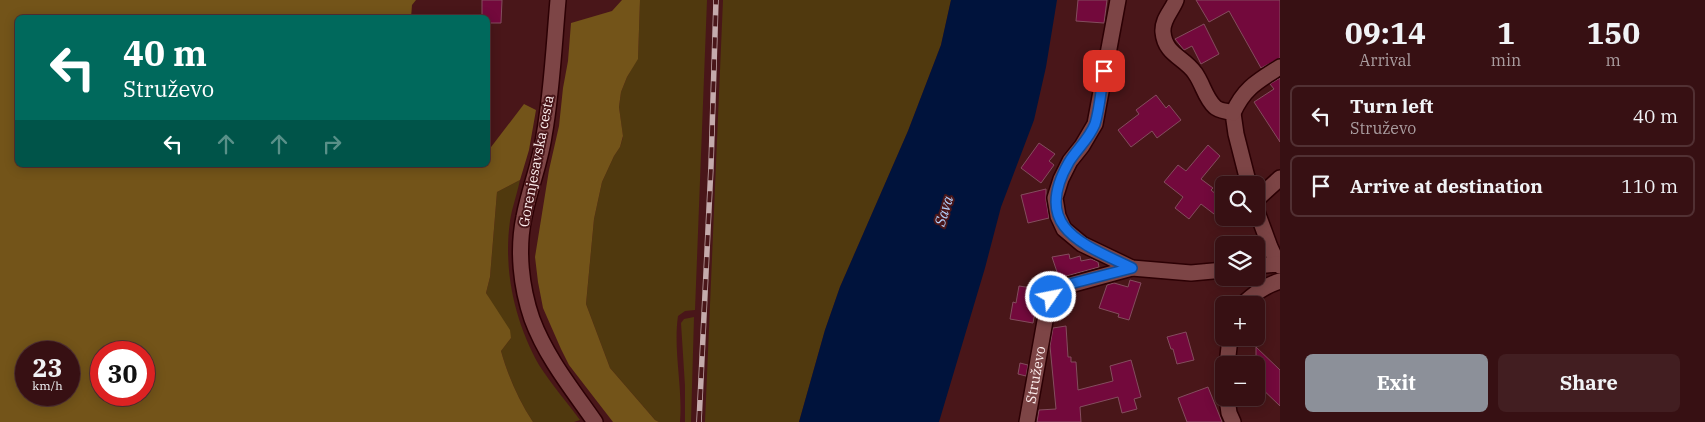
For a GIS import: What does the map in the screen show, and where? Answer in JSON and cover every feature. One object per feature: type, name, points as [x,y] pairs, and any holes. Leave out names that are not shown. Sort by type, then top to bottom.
[{"type":"street","name":"Gorenjesavska cesta","points":[[558,0],[544,138],[524,218],[521,251],[523,284],[532,319],[550,356],[595,422]]},
{"type":"street","name":"Struževo","points":[[1118,0],[1094,124],[1082,146],[1070,161],[1061,179],[1055,198],[1058,216],[1064,229],[1082,244],[1132,268]]},
{"type":"street","points":[[1176,0],[1166,19],[1163,30],[1165,43],[1176,57],[1191,68],[1197,76],[1207,98],[1216,108],[1233,113]]},
{"type":"street","points":[[1247,176],[1236,134],[1233,113],[1239,98],[1248,89],[1280,67]]},
{"type":"street","points":[[1265,192],[1280,178]]},
{"type":"street","points":[[1262,226],[1279,265],[1265,266]]},
{"type":"street","name":"Struževo","points":[[1028,422],[1048,304],[1054,292],[1066,285],[1132,268],[1191,273],[1215,271]]},
{"type":"street","points":[[1252,296],[1266,286],[1280,281]]},
{"type":"street","points":[[1228,406],[1233,422]]},
{"type":"shaded area","points":[[0,0],[416,0],[412,5],[411,15],[15,15],[15,167],[490,167],[490,148],[524,104],[536,110],[529,150],[520,180],[497,192],[490,277],[486,293],[510,330],[511,338],[501,351],[514,388],[533,422],[0,422]]},
{"type":"shaded area","points":[[622,0],[640,0],[638,59],[627,77],[621,92],[619,107],[623,136],[620,147],[602,182],[594,219],[586,304],[610,368],[655,420],[659,422],[613,422],[569,365],[543,308],[535,257],[549,170],[559,126],[571,23],[612,11]]},
{"type":"shaded area","points":[[640,0],[707,0],[695,310],[685,311],[678,316],[677,329],[680,422],[659,422],[655,420],[610,368],[586,304],[594,219],[602,182],[620,147],[623,137],[619,107],[621,92],[638,58]]},
{"type":"shaded area","points":[[723,0],[951,0],[941,45],[908,131],[840,287],[825,330],[799,422],[705,422]]},
{"type":"shaded area","points":[[520,180],[511,216],[508,240],[510,277],[517,314],[539,365],[580,420],[574,422],[533,422],[514,388],[501,351],[511,338],[486,293],[490,277],[497,192]]},
{"type":"shaded area","points":[[694,317],[691,422],[685,422],[681,323],[684,319]]},
{"type":"water","name":"Sava","points":[[951,0],[1057,0],[1046,67],[1034,120],[1001,207],[985,268],[939,422],[799,422],[825,330],[840,287],[908,131],[941,45]]},
{"type":"building","points":[[482,0],[502,0],[501,23],[490,23],[490,15],[482,15]]},
{"type":"building","points":[[1078,0],[1107,0],[1104,23],[1076,21]]},
{"type":"building","points":[[1196,0],[1280,0],[1280,58],[1261,68],[1229,11],[1209,22]]},
{"type":"building","points":[[1204,24],[1219,54],[1201,64],[1192,46],[1184,50],[1175,39]]},
{"type":"building","points":[[1280,78],[1280,142],[1254,102],[1274,89],[1270,84]]},
{"type":"building","points":[[1156,95],[1166,108],[1169,105],[1181,120],[1157,138],[1152,131],[1131,147],[1118,130],[1139,114],[1136,110]]},
{"type":"building","points":[[1039,143],[1055,154],[1049,161],[1054,165],[1041,183],[1021,168]]},
{"type":"building","points":[[1208,145],[1220,156],[1201,179],[1213,188],[1211,190],[1215,193],[1214,214],[1201,204],[1189,219],[1175,208],[1183,197],[1164,182],[1178,165],[1186,171]]},
{"type":"building","points":[[1046,189],[1049,218],[1028,223],[1021,195]]},
{"type":"building","points":[[1069,254],[1070,259],[1080,256],[1081,261],[1091,259],[1098,262],[1099,267],[1059,278],[1052,257]]},
{"type":"building","points":[[1130,280],[1141,283],[1129,320],[1118,317],[1119,314],[1099,308],[1107,285],[1114,283],[1128,287]]},
{"type":"building","points":[[1019,286],[1039,289],[1033,323],[1010,319],[1013,302],[1016,303]]},
{"type":"building","points":[[1066,326],[1068,357],[1071,357],[1071,362],[1076,362],[1078,390],[1113,381],[1110,366],[1131,360],[1141,397],[1134,399],[1137,409],[1122,413],[1118,397],[1080,407],[1081,422],[1037,422],[1039,410],[1056,409],[1050,346],[1053,328]]},
{"type":"building","points":[[1186,332],[1194,360],[1177,364],[1167,337]]},
{"type":"building","points":[[1256,347],[1280,370],[1280,406],[1265,392],[1265,356],[1256,356]]},
{"type":"building","points":[[1020,363],[1028,365],[1026,376],[1018,374]]},
{"type":"building","points":[[1208,387],[1222,422],[1187,422],[1178,398]]},
{"type":"railway","points":[[699,422],[711,166],[716,0]]},
{"type":"route","points":[[1051,297],[1054,292],[1066,285],[1132,268],[1082,244],[1064,229],[1058,216],[1055,198],[1061,179],[1070,161],[1082,146],[1094,124],[1104,71]]}]
